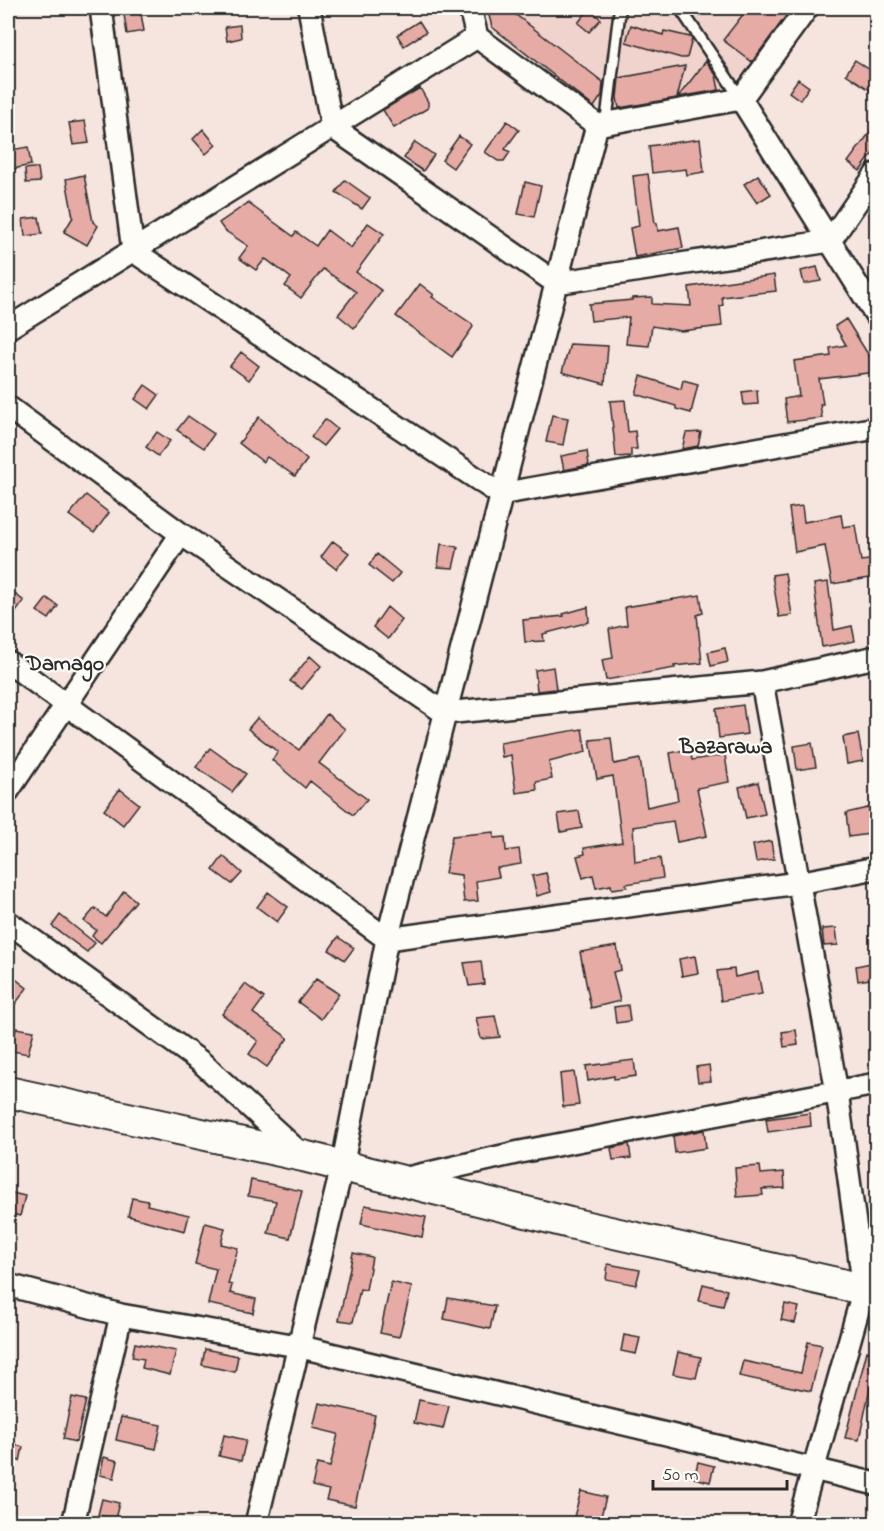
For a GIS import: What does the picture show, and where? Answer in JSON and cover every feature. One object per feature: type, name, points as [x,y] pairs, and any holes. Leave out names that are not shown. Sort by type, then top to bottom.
[{"type":"main road","points":[[8,1092],[303,1156],[570,1222],[870,1290]]},
{"type":"street","points":[[100,8],[133,250],[500,494],[876,428]]},
{"type":"street","points":[[309,8],[332,127],[556,283],[830,241],[876,174]]},
{"type":"street","points":[[470,8],[477,37],[601,124],[741,99],[807,8]]},
{"type":"street","points":[[8,328],[477,37]]},
{"type":"street","points":[[741,99],[876,315]]},
{"type":"street","points":[[256,1524],[297,1346],[342,1167],[387,939],[500,494],[601,124]]},
{"type":"street","points":[[8,407],[181,534],[445,712],[762,682],[876,657]]},
{"type":"street","points":[[8,791],[181,534]]},
{"type":"street","points":[[8,662],[387,939],[798,883],[876,868]]},
{"type":"street","points":[[762,682],[837,1092],[870,1290],[812,1469],[798,1524]]},
{"type":"street","points":[[8,922],[201,1062],[303,1156]]},
{"type":"street","points":[[399,1180],[520,1152],[876,1084]]},
{"type":"street","points":[[8,1285],[121,1315],[297,1346],[876,1484]]},
{"type":"street","points":[[73,1524],[121,1315]]},
{"type":"lane","points":[[601,124],[620,8]]},
{"type":"lane","points":[[680,8],[741,99]]},
{"type":"shaded area","points":[[487,8],[797,8],[754,66],[719,91],[619,109],[594,107],[492,27]]},
{"type":"building","points":[[123,8],[140,8],[144,31],[127,34]]},
{"type":"building","points":[[487,8],[507,8],[603,82],[602,95],[594,107],[492,27]]},
{"type":"building","points":[[748,8],[792,8],[752,62],[723,40]]},
{"type":"building","points":[[589,9],[601,19],[589,32],[578,23]]},
{"type":"building","points":[[419,21],[426,32],[404,46],[397,35]]},
{"type":"building","points":[[240,25],[241,38],[227,41],[225,27]]},
{"type":"building","points":[[631,25],[663,35],[664,31],[690,37],[692,39],[687,58],[626,42]]},
{"type":"building","points":[[855,60],[876,74],[876,94],[846,74]]},
{"type":"building","points":[[706,61],[716,75],[719,90],[678,97]]},
{"type":"building","points":[[685,66],[677,98],[619,108],[617,98],[619,78]]},
{"type":"building","points":[[798,79],[809,87],[800,100],[789,92]]},
{"type":"building","points":[[420,88],[428,102],[428,108],[394,128],[383,110]]},
{"type":"building","points":[[85,121],[89,143],[73,145],[69,123]]},
{"type":"building","points":[[507,121],[519,130],[505,149],[510,152],[504,161],[498,161],[485,152]]},
{"type":"building","points":[[876,124],[876,149],[860,171],[848,162]]},
{"type":"building","points":[[203,129],[216,145],[206,154],[193,139]]},
{"type":"building","points":[[459,136],[470,144],[453,168],[442,160]]},
{"type":"building","points":[[700,139],[704,172],[687,175],[686,169],[652,173],[649,146]]},
{"type":"building","points":[[415,142],[434,155],[423,171],[404,158]]},
{"type":"building","points":[[28,147],[31,165],[13,169],[10,150]]},
{"type":"building","points":[[38,168],[40,182],[26,183],[25,169]]},
{"type":"building","points":[[648,174],[658,231],[679,227],[683,248],[635,257],[630,228],[639,226],[633,176]]},
{"type":"building","points":[[84,175],[93,222],[98,226],[87,245],[64,232],[73,217],[66,179]]},
{"type":"building","points":[[758,175],[771,194],[757,203],[744,184]]},
{"type":"building","points":[[345,180],[370,198],[362,209],[336,192]]},
{"type":"building","points":[[525,182],[541,186],[534,217],[518,214]]},
{"type":"building","points":[[248,203],[293,236],[296,232],[316,246],[327,230],[351,248],[368,223],[384,234],[356,272],[382,291],[354,328],[338,315],[356,292],[323,269],[301,298],[285,286],[291,278],[267,260],[265,259],[256,270],[239,258],[248,246],[224,230],[219,223]]},
{"type":"building","points":[[39,217],[42,234],[25,236],[23,219]]},
{"type":"building","points":[[817,267],[821,281],[804,284],[801,271]]},
{"type":"building","points":[[774,275],[776,291],[722,297],[723,305],[720,306],[722,326],[681,331],[652,326],[649,346],[626,344],[629,317],[591,321],[589,304],[652,297],[652,304],[691,306],[689,287]]},
{"type":"building","points":[[420,284],[434,295],[432,297],[472,324],[473,327],[452,357],[396,316]]},
{"type":"building","points":[[846,319],[876,367],[876,372],[819,379],[823,404],[820,404],[822,418],[787,422],[784,399],[799,396],[794,361],[831,356],[830,348],[846,345],[835,326]]},
{"type":"building","points":[[570,344],[608,346],[605,384],[562,372]]},
{"type":"building","points":[[241,352],[259,366],[249,380],[230,366]]},
{"type":"building","points":[[641,376],[681,389],[683,380],[698,384],[691,413],[636,394]]},
{"type":"building","points":[[145,385],[159,395],[149,409],[135,399]]},
{"type":"building","points":[[757,390],[758,404],[744,405],[742,392]]},
{"type":"building","points":[[625,400],[628,432],[635,431],[637,449],[631,449],[631,456],[616,457],[610,401]]},
{"type":"building","points":[[552,415],[568,418],[563,445],[546,442]]},
{"type":"building","points":[[188,416],[214,434],[204,448],[177,430]]},
{"type":"building","points":[[259,417],[307,460],[295,476],[267,457],[263,462],[239,443]]},
{"type":"building","points":[[325,419],[337,429],[323,446],[311,437]]},
{"type":"building","points":[[157,432],[170,441],[158,456],[146,447]]},
{"type":"building","points":[[701,432],[698,446],[682,449],[686,433]]},
{"type":"building","points":[[587,451],[589,465],[564,470],[561,456]]},
{"type":"building","points":[[86,495],[109,513],[94,533],[69,515]]},
{"type":"building","points":[[802,506],[804,522],[841,515],[843,527],[855,525],[861,561],[876,559],[876,577],[832,584],[825,546],[795,552],[789,508]]},
{"type":"building","points":[[333,541],[349,553],[336,569],[321,557]]},
{"type":"building","points":[[441,544],[458,547],[453,568],[438,567]]},
{"type":"building","points":[[377,554],[400,573],[392,583],[369,565]]},
{"type":"building","points":[[785,573],[792,615],[779,617],[772,575]]},
{"type":"building","points":[[828,582],[834,630],[852,626],[855,641],[822,647],[814,584]]},
{"type":"building","points":[[8,589],[24,601],[8,623]]},
{"type":"building","points":[[700,595],[703,613],[697,615],[702,663],[674,666],[675,668],[606,680],[602,660],[613,658],[609,629],[627,625],[625,607]]},
{"type":"building","points":[[47,598],[58,606],[49,619],[37,611]]},
{"type":"building","points":[[387,607],[402,620],[388,639],[373,627]]},
{"type":"building","points":[[588,607],[589,622],[543,634],[544,641],[525,642],[523,620],[564,616],[563,614]]},
{"type":"building","points":[[725,648],[728,662],[711,666],[708,652]]},
{"type":"building","points":[[310,656],[321,666],[302,689],[290,681]]},
{"type":"building","points":[[553,667],[556,689],[537,691],[535,670]]},
{"type":"building","points":[[743,705],[747,734],[719,738],[716,709]]},
{"type":"building","points":[[327,714],[345,729],[319,763],[367,799],[353,815],[310,781],[305,788],[272,760],[278,752],[248,729],[257,718],[299,750]]},
{"type":"building","points":[[582,729],[586,752],[549,762],[552,779],[536,782],[537,790],[516,793],[511,755],[502,757],[500,743]]},
{"type":"building","points":[[858,734],[863,761],[847,764],[843,737]]},
{"type":"building","points":[[611,738],[614,764],[640,759],[647,807],[678,800],[670,753],[690,749],[692,760],[725,755],[729,782],[697,788],[707,836],[677,842],[673,821],[633,827],[635,862],[660,858],[663,878],[626,884],[627,887],[612,889],[611,885],[596,888],[593,875],[583,878],[577,856],[585,854],[584,848],[622,842],[613,776],[597,779],[590,740]]},
{"type":"building","points":[[812,743],[816,767],[797,770],[794,746]]},
{"type":"building","points":[[210,748],[246,774],[232,792],[196,767]]},
{"type":"building","points":[[758,782],[765,814],[746,818],[739,787]]},
{"type":"building","points":[[120,789],[139,804],[123,825],[104,810]]},
{"type":"building","points":[[876,806],[876,833],[849,837],[846,813]]},
{"type":"building","points":[[579,811],[582,828],[561,832],[558,814]]},
{"type":"building","points":[[494,832],[494,838],[505,837],[506,851],[519,849],[521,864],[497,868],[499,877],[476,881],[478,901],[464,902],[461,875],[445,873],[452,836]]},
{"type":"building","points":[[771,841],[774,859],[756,862],[753,845]]},
{"type":"building","points":[[223,856],[242,873],[232,884],[213,870]]},
{"type":"building","points":[[546,873],[551,892],[537,896],[532,876]]},
{"type":"building","points":[[124,891],[136,901],[101,943],[92,936],[96,930],[84,921],[95,908],[106,917]]},
{"type":"building","points":[[268,892],[288,907],[277,922],[257,907]]},
{"type":"building","points":[[60,915],[95,943],[87,952],[52,926]]},
{"type":"building","points":[[836,928],[838,945],[824,946],[822,929]]},
{"type":"building","points":[[338,937],[354,948],[345,960],[329,950]]},
{"type":"building","points":[[617,946],[621,970],[613,972],[620,1001],[591,1008],[580,952]]},
{"type":"building","points":[[695,956],[698,973],[682,976],[679,959]]},
{"type":"building","points":[[481,961],[484,984],[469,986],[464,963]]},
{"type":"building","points":[[876,962],[876,978],[858,981],[856,966]]},
{"type":"building","points":[[734,969],[735,977],[758,972],[762,994],[721,1001],[717,971]]},
{"type":"building","points":[[8,973],[27,988],[8,1014]]},
{"type":"building","points":[[316,979],[339,994],[321,1019],[298,1002]]},
{"type":"building","points":[[245,984],[264,998],[253,1013],[288,1038],[267,1067],[249,1054],[258,1041],[222,1014]]},
{"type":"building","points":[[628,1005],[630,1021],[616,1023],[614,1007]]},
{"type":"building","points":[[495,1016],[500,1037],[481,1039],[476,1018]]},
{"type":"building","points":[[16,1028],[34,1031],[28,1054],[12,1051]]},
{"type":"building","points":[[796,1030],[798,1045],[784,1047],[782,1032]]},
{"type":"building","points":[[634,1060],[636,1076],[614,1079],[614,1076],[588,1081],[586,1066]]},
{"type":"building","points":[[709,1065],[711,1081],[698,1082],[696,1067]]},
{"type":"building","points":[[574,1072],[579,1105],[563,1107],[560,1074]]},
{"type":"building","points":[[810,1113],[811,1126],[768,1132],[766,1119]]},
{"type":"building","points":[[704,1130],[706,1148],[675,1153],[673,1136]]},
{"type":"building","points":[[629,1144],[631,1158],[613,1160],[611,1148]]},
{"type":"building","points":[[760,1166],[761,1174],[784,1172],[785,1188],[762,1189],[763,1195],[737,1197],[735,1168]]},
{"type":"building","points":[[251,1180],[302,1191],[290,1238],[268,1233],[276,1201],[248,1196]]},
{"type":"building","points":[[8,1192],[25,1196],[20,1216],[8,1213]]},
{"type":"building","points":[[132,1198],[148,1201],[147,1205],[189,1215],[185,1231],[128,1216]]},
{"type":"building","points":[[365,1205],[426,1217],[422,1237],[361,1224]]},
{"type":"building","points":[[205,1223],[225,1228],[221,1244],[238,1248],[228,1284],[232,1285],[230,1293],[256,1299],[253,1313],[208,1304],[216,1269],[195,1264]]},
{"type":"building","points":[[353,1253],[372,1257],[366,1290],[360,1289],[353,1322],[339,1320]]},
{"type":"building","points":[[608,1264],[640,1270],[636,1285],[606,1279]]},
{"type":"building","points":[[391,1282],[412,1287],[399,1337],[380,1333]]},
{"type":"building","points":[[703,1284],[727,1290],[723,1306],[699,1301]]},
{"type":"building","points":[[448,1298],[495,1306],[490,1329],[444,1319]]},
{"type":"building","points":[[785,1304],[799,1307],[795,1323],[781,1320]]},
{"type":"building","points":[[624,1335],[640,1338],[636,1354],[621,1351]]},
{"type":"building","points":[[808,1342],[822,1345],[811,1391],[739,1376],[743,1361],[801,1373]]},
{"type":"building","points":[[135,1343],[176,1351],[170,1375],[142,1368],[144,1359],[132,1357]]},
{"type":"building","points":[[205,1349],[238,1356],[235,1372],[202,1365]]},
{"type":"building","points":[[867,1351],[876,1354],[876,1390],[870,1388],[859,1440],[845,1438]]},
{"type":"building","points":[[678,1352],[701,1357],[696,1378],[673,1374]]},
{"type":"building","points":[[72,1397],[86,1400],[76,1442],[63,1439]]},
{"type":"building","points":[[419,1400],[449,1406],[443,1429],[414,1423]]},
{"type":"building","points":[[319,1403],[375,1415],[355,1506],[326,1500],[329,1490],[312,1486],[317,1464],[330,1467],[338,1434],[313,1428]]},
{"type":"building","points":[[121,1417],[161,1425],[156,1449],[116,1440]]},
{"type":"building","points":[[224,1435],[246,1440],[241,1461],[219,1456]]},
{"type":"building","points":[[8,1443],[23,1447],[20,1461],[8,1458]]},
{"type":"building","points":[[104,1457],[118,1461],[114,1478],[100,1475]]},
{"type":"building","points":[[698,1462],[714,1466],[710,1482],[694,1478]]},
{"type":"building","points":[[581,1491],[606,1497],[599,1524],[572,1524]]},
{"type":"building","points":[[102,1499],[119,1503],[115,1519],[98,1515]]},
{"type":"district","name":"Damago","points":[[65,662]]},
{"type":"district","name":"Bazarawa","points":[[726,745]]}]
